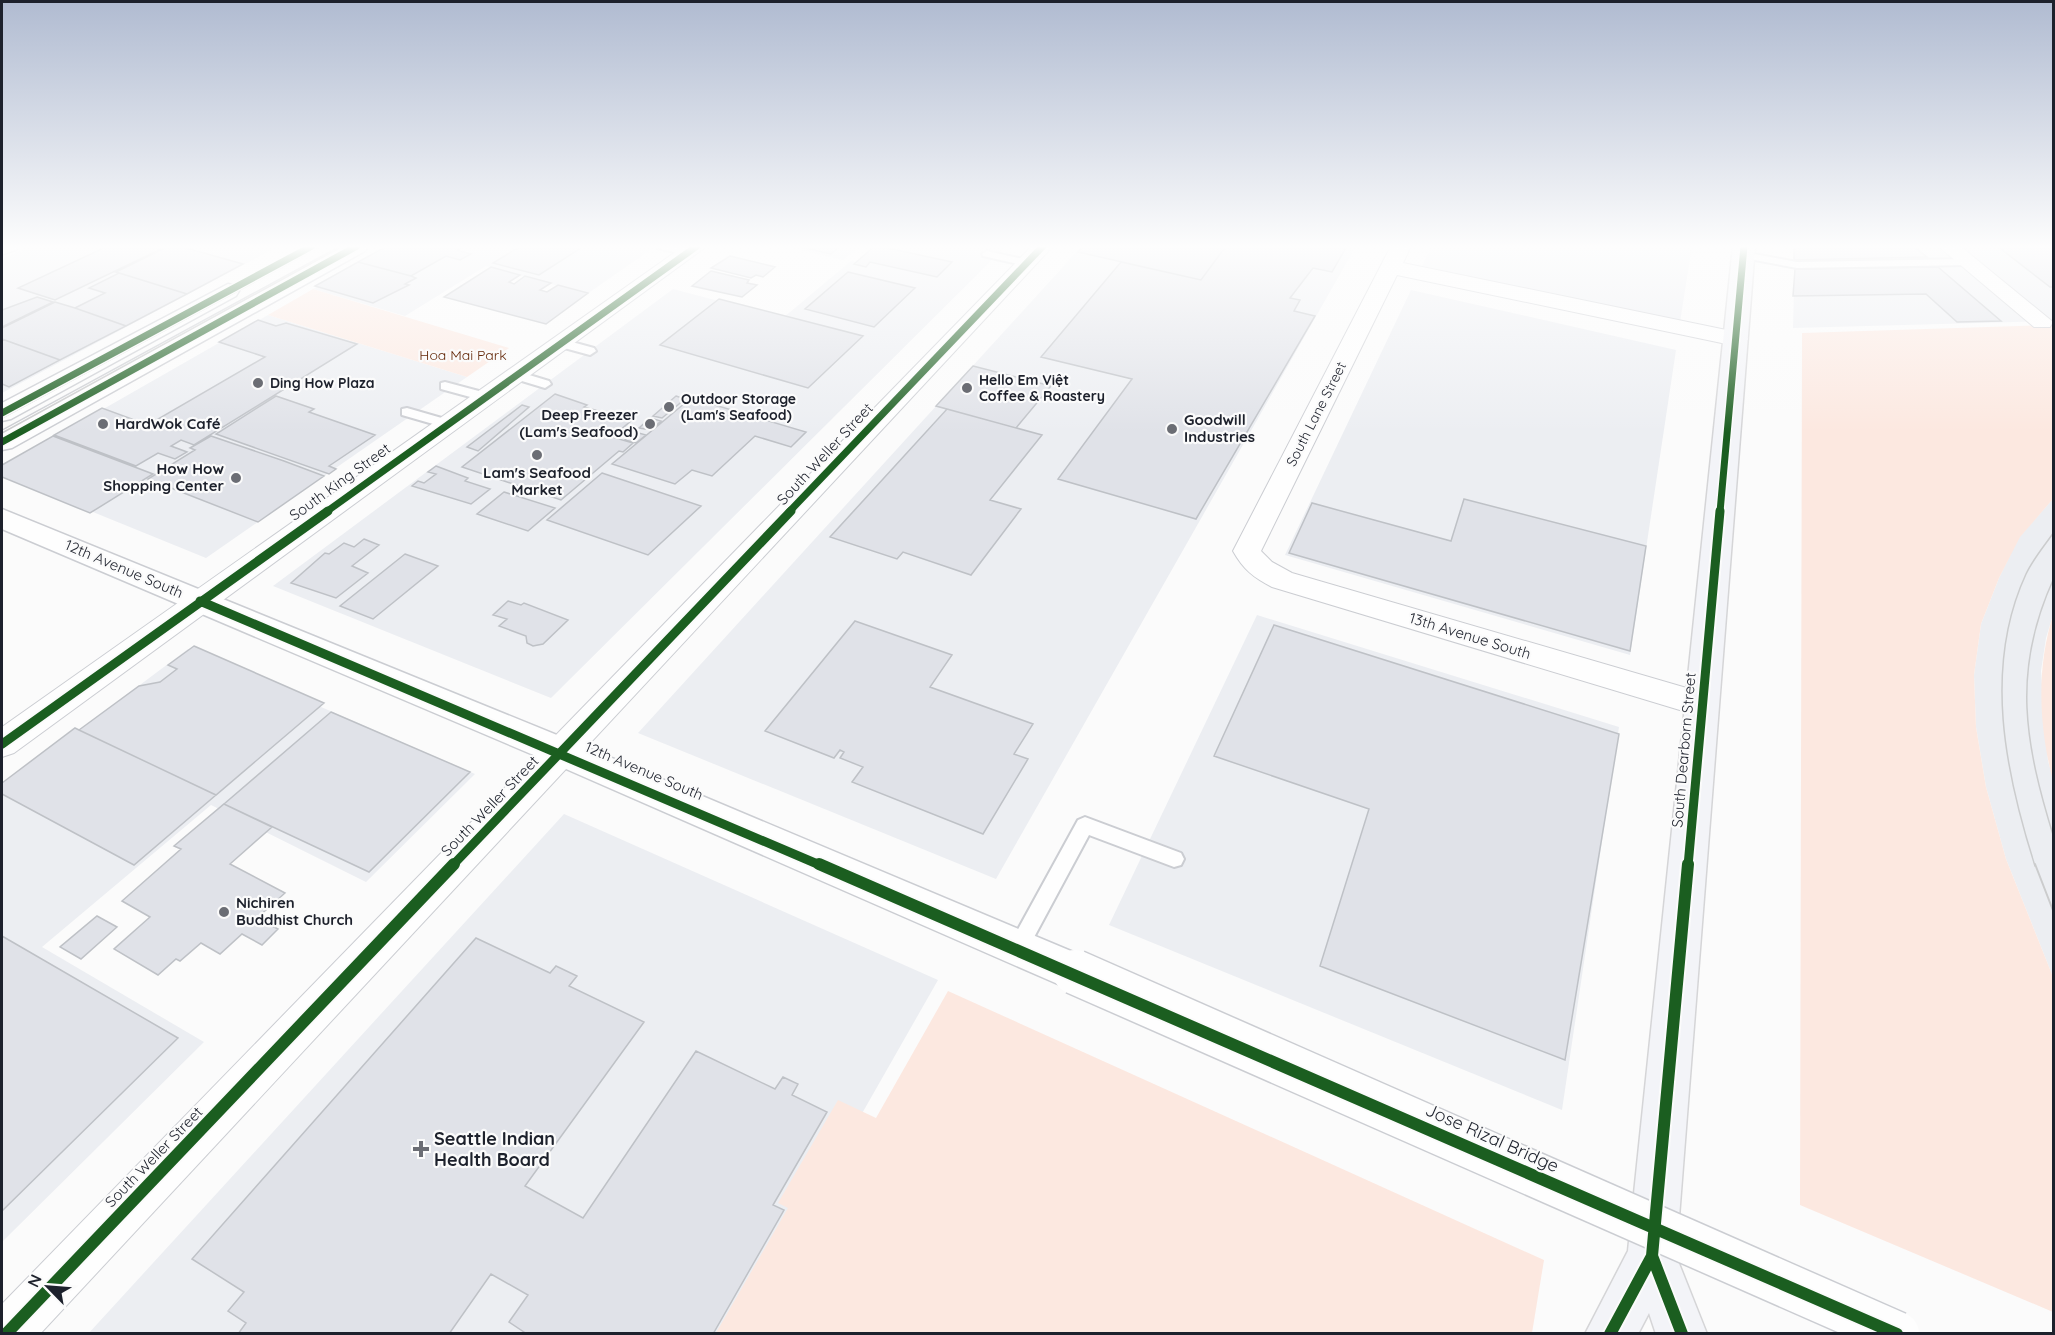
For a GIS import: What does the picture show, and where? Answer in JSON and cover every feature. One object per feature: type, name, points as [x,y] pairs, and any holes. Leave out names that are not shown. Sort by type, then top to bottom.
[{"type":"main road","points":[[2,413],[196,308]]},
{"type":"main road","points":[[2,441],[244,308]]},
{"type":"main road","name":"South Dearborn Street","points":[[1610,1334],[1652,1256],[1739,308]]},
{"type":"main road","name":"12th Avenue South","points":[[2,518],[562,752],[1075,972]]},
{"type":"main road","name":"Jose Rizal Bridge","points":[[1075,972],[1897,1334]]},
{"type":"main road","name":"South Dearborn Street","points":[[1652,1256],[1682,1334]]},
{"type":"street","name":"South King Street","points":[[2,743],[610,308]]},
{"type":"street","name":"South Weller Street","points":[[6,1334],[983,308]]},
{"type":"street","name":"South Lane Street","points":[[1247,551],[1370,308]]},
{"type":"street","points":[[1610,308],[1736,339]]},
{"type":"street","points":[[2025,308],[2042,322]]},
{"type":"street","name":"13th Avenue South","points":[[1247,551],[1253,562],[1264,572],[1282,580],[1703,705]]},
{"type":"lane","points":[[561,343],[590,351]]},
{"type":"lane","points":[[516,375],[545,384]]},
{"type":"lane","points":[[445,386],[485,397]]},
{"type":"lane","points":[[407,412],[447,424]]},
{"type":"lane","points":[[1018,948],[1085,825],[1174,859]]},
{"type":"shaded area","points":[[2,308],[162,308],[2,393]]},
{"type":"shaded area","points":[[379,308],[417,308],[405,316]]},
{"type":"shaded area","points":[[647,308],[746,308],[783,318],[795,308],[943,308],[551,698],[273,586]]},
{"type":"shaded area","points":[[1025,308],[1321,308],[996,879],[638,733]]},
{"type":"shaded area","points":[[1402,308],[1492,308],[1676,350],[1630,655],[1285,555]]},
{"type":"shaded area","points":[[1617,308],[1682,308],[1680,322]]},
{"type":"shaded area","points":[[1793,308],[2053,308],[2053,321],[1793,328]]},
{"type":"shaded area","points":[[268,315],[467,377],[206,558],[2,475],[2,467]]},
{"type":"shaded area","points":[[2053,499],[2053,615],[2046,638],[2041,671],[2048,761],[2054,781],[2053,977],[2006,859],[1986,787],[1976,727],[1974,675],[1981,624],[1999,578],[2019,537]]},
{"type":"shaded area","points":[[1257,615],[1619,727],[1562,1110],[1109,925]]},
{"type":"shaded area","points":[[188,649],[475,774],[366,882],[211,805],[42,947],[204,1042],[2,1242],[2,788]]},
{"type":"shaded area","points":[[564,814],[938,980],[737,1333],[88,1334]]},
{"type":"green space","name":"Hoa Mai Park","points":[[280,308],[377,308],[509,348],[467,377],[268,315]]},
{"type":"green space","points":[[2053,325],[2053,499],[2020,537],[1999,578],[1981,624],[1974,675],[1976,727],[1986,787],[2006,859],[2053,977],[2053,1312],[1800,1205],[1802,333]]},
{"type":"green space","points":[[2053,615],[2053,781],[2048,761],[2041,698],[2044,656]]},
{"type":"green space","points":[[948,991],[1544,1260],[1532,1333],[716,1333],[788,1208],[778,1203],[838,1100],[876,1118]]},
{"type":"building","points":[[7,308],[40,308],[2,327],[2,310]]},
{"type":"building","points":[[42,308],[76,308],[126,326],[60,360],[2,339],[2,328]]},
{"type":"building","points":[[76,308],[160,308],[126,326]]},
{"type":"building","points":[[487,308],[567,308],[546,324]]},
{"type":"building","points":[[707,308],[755,308],[863,336],[808,388],[660,345]]},
{"type":"building","points":[[806,308],[894,308],[874,327]]},
{"type":"building","name":"Goodwill Industries","points":[[1082,308],[1295,308],[1294,311],[1315,316],[1196,519],[1058,479],[1132,379],[1041,357]]},
{"type":"building","points":[[1942,308],[1986,308],[2001,321],[1957,322]]},
{"type":"building","name":"Ding How Plaza","points":[[258,320],[276,326],[286,323],[357,344],[194,445],[181,440],[171,446],[187,452],[175,459],[158,453],[136,466],[54,435],[102,408],[148,425],[265,357],[219,342]]},
{"type":"building","points":[[2,339],[60,360],[9,387],[2,384]]},
{"type":"building","points":[[973,366],[1051,386],[1016,428],[936,406]]},
{"type":"building","points":[[555,394],[587,405],[584,407],[632,420],[612,437],[633,443],[623,452],[619,451],[561,500],[462,467]]},
{"type":"building","points":[[276,396],[314,409],[309,412],[375,435],[329,466],[336,469],[329,474],[216,434]]},
{"type":"building","name":"Outdoor Storage (Lam's Seafood)","points":[[676,396],[685,399],[662,418],[653,416]]},
{"type":"building","points":[[691,398],[806,432],[791,447],[755,436],[712,476],[692,470],[675,484],[612,464]]},
{"type":"building","points":[[522,405],[529,407],[478,451],[467,447]]},
{"type":"building","points":[[947,409],[1042,435],[990,500],[1021,509],[971,575],[903,552],[897,559],[830,537]]},
{"type":"building","name":"Deep Freezer (Lam's Seafood)","points":[[650,418],[661,421],[651,430],[639,428]]},
{"type":"building","name":"Deep Freezer (Lam's Seafood)","points":[[635,432],[646,435],[636,443],[625,440]]},
{"type":"building","points":[[53,436],[153,474],[90,513],[2,477],[2,465]]},
{"type":"building","name":"How How Shopping Center","points":[[211,436],[324,476],[258,522],[148,479],[195,450],[190,448]]},
{"type":"building","points":[[436,466],[468,478],[465,481],[490,489],[471,504],[412,486],[418,481],[424,483],[436,474],[428,472]]},
{"type":"building","points":[[602,473],[701,506],[648,555],[547,520]]},
{"type":"building","points":[[504,492],[555,508],[528,531],[477,514]]},
{"type":"building","points":[[1464,499],[1646,546],[1630,651],[1289,553],[1312,503],[1451,541]]},
{"type":"building","points":[[364,539],[379,545],[352,566],[368,573],[336,598],[291,583],[325,553],[329,554],[344,543],[354,547]]},
{"type":"building","points":[[405,554],[438,566],[373,619],[340,606]]},
{"type":"building","points":[[508,601],[521,605],[524,603],[568,620],[543,644],[533,646],[527,643],[526,636],[499,626],[507,619],[493,615]]},
{"type":"building","points":[[855,621],[952,655],[930,687],[1033,724],[1014,754],[1028,759],[983,834],[852,782],[863,767],[840,758],[844,752],[840,750],[834,758],[765,731]]},
{"type":"building","points":[[1274,625],[1619,734],[1565,1060],[1320,966],[1369,809],[1214,756]]},
{"type":"building","points":[[194,646],[324,703],[216,795],[79,730],[139,686],[160,682],[177,669],[168,665]]},
{"type":"building","points":[[331,712],[470,772],[369,872],[224,804]]},
{"type":"building","points":[[75,728],[216,795],[134,865],[2,794],[2,783]]},
{"type":"building","points":[[224,804],[272,827],[230,864],[285,893],[257,918],[278,929],[262,945],[242,934],[220,954],[201,943],[180,961],[176,959],[158,975],[114,949],[150,917],[122,901],[181,849],[174,846]]},
{"type":"building","points":[[97,916],[117,927],[81,959],[60,947]]},
{"type":"building","points":[[2,936],[178,1038],[2,1211]]},
{"type":"building","name":"Seattle Indian Health Board","points":[[476,938],[550,973],[556,966],[577,976],[569,986],[644,1022],[525,1186],[583,1218],[696,1051],[775,1089],[783,1077],[798,1084],[792,1095],[827,1112],[773,1205],[784,1210],[713,1334],[527,1334],[509,1322],[528,1295],[491,1274],[449,1334],[238,1334],[246,1323],[228,1311],[244,1292],[192,1259]]},
{"type":"tram line","points":[[2,418],[205,308]]},
{"type":"tram line","points":[[2,433],[229,308]]},
{"type":"tram line","points":[[2035,866],[2015,794],[2008,757],[2003,720],[2002,682],[2005,646],[2013,609],[2029,568],[2054,532]]},
{"type":"tram line","points":[[2054,578],[2040,612],[2027,676],[2030,739],[2054,838]]},
{"type":"tram line","points":[[2035,864],[2054,913]]},
{"type":"cycle path","points":[[2,413],[196,308]]},
{"type":"cycle path","points":[[2,442],[244,308]]},
{"type":"cycle path","points":[[2,744],[610,308]]},
{"type":"cycle path","points":[[6,1334],[984,308]]},
{"type":"cycle path","points":[[1610,1334],[1652,1256],[1738,308]]},
{"type":"cycle path","points":[[200,601],[838,872],[1897,1334]]},
{"type":"cycle path","points":[[1652,1256],[1682,1334]]},
{"type":"place","name":"Ding How Plaza","points":[[258,383]]},
{"type":"place","name":"Hello Em Việt Coffee & Roastery","points":[[967,388]]},
{"type":"place","name":"Outdoor Storage (Lam's Seafood)","points":[[669,407]]},
{"type":"place","name":"HardWok Café","points":[[103,424]]},
{"type":"place","name":"Deep Freezer (Lam's Seafood)","points":[[650,424]]},
{"type":"place","name":"Goodwill Industries","points":[[1172,429]]},
{"type":"place","name":"Lam's Seafood Market","points":[[537,455]]},
{"type":"place","name":"How How Shopping Center","points":[[236,478]]},
{"type":"place","name":"Nichiren Buddhist Church","points":[[224,912]]},
{"type":"place","name":"Seattle Indian Health Board","points":[[421,1149]]}]
